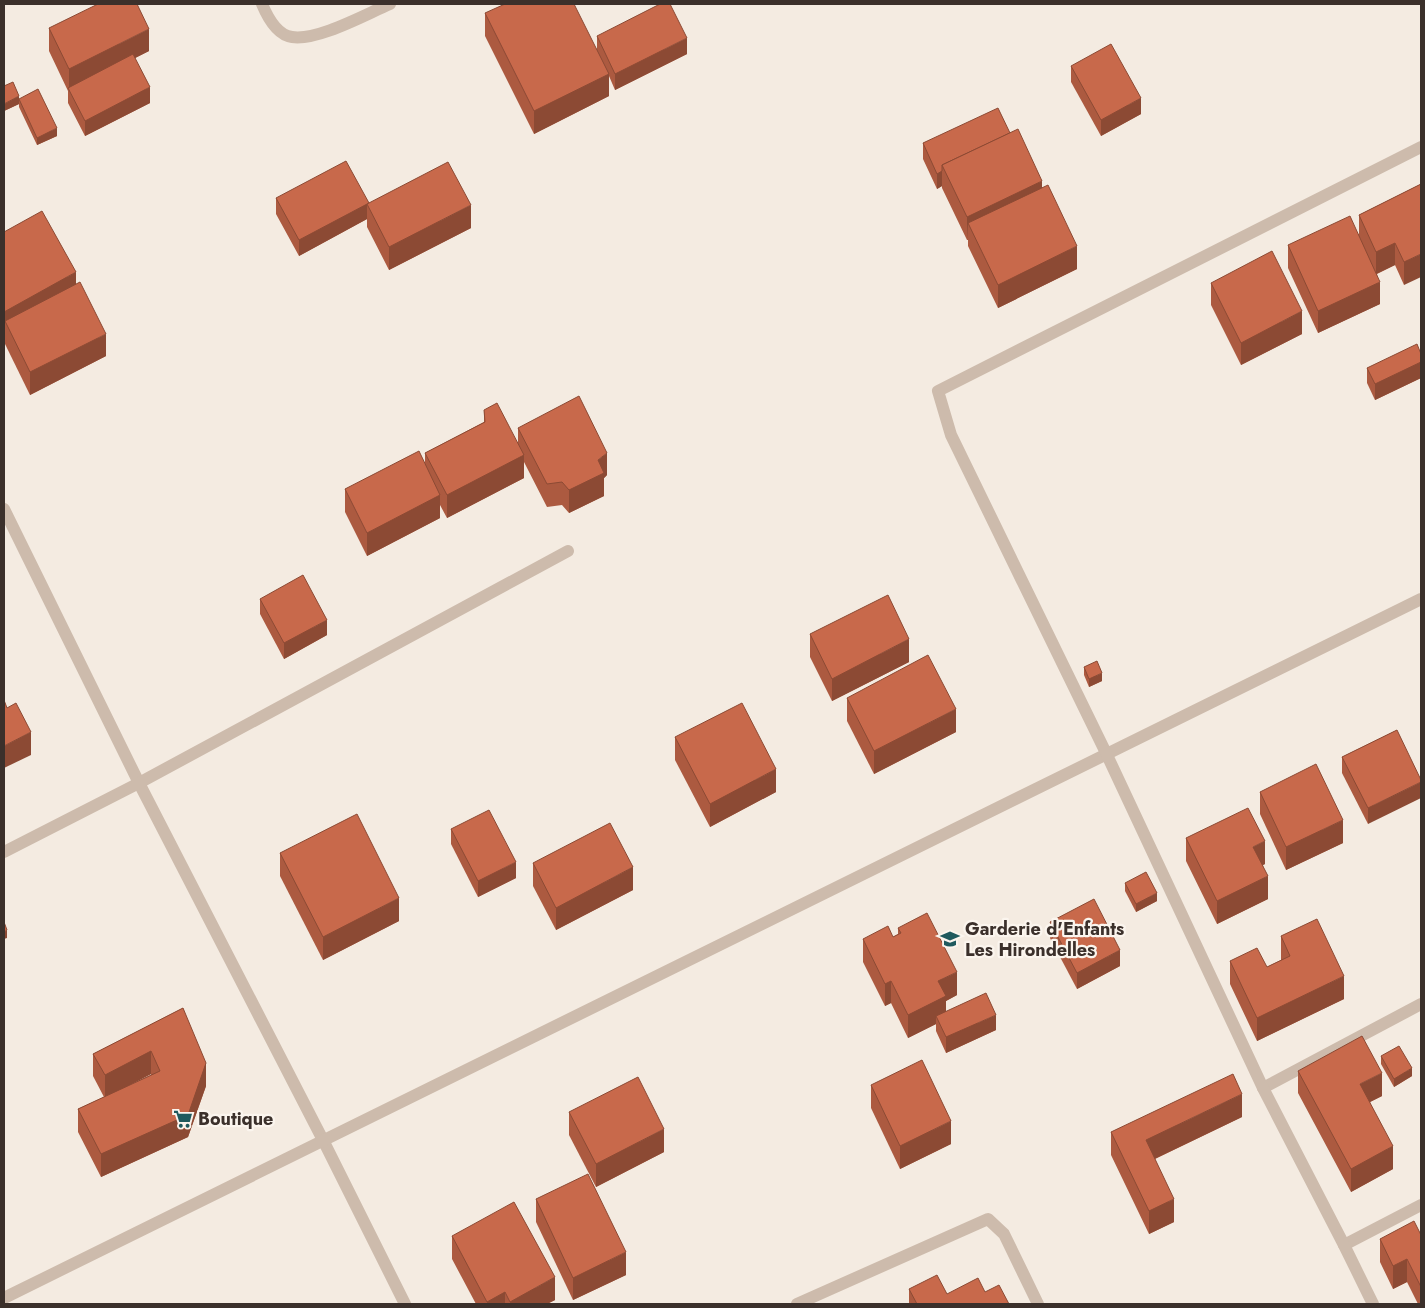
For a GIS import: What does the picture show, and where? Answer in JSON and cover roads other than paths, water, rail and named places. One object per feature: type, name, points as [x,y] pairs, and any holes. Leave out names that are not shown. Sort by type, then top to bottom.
[{"type":"street","points":[[262,4],[278,30],[291,37],[316,36],[390,4]]},
{"type":"street","points":[[1373,1304],[1263,1088],[1107,755],[951,435],[938,391],[1421,147]]},
{"type":"street","points":[[4,509],[139,783],[406,1304]]},
{"type":"street","points":[[4,852],[139,783],[568,551]]},
{"type":"street","points":[[4,1298],[324,1142],[1421,598]]},
{"type":"street","points":[[1263,1088],[1421,1004]]},
{"type":"street","points":[[1344,1244],[1421,1205]]},
{"type":"street","points":[[797,1304],[988,1219],[1004,1234],[1038,1304]]},
{"type":"place","name":"Garderie d'Enfants Les Hirondelles","points":[[950,939]]},
{"type":"place","name":"Boutique","points":[[183,1119]]}]
